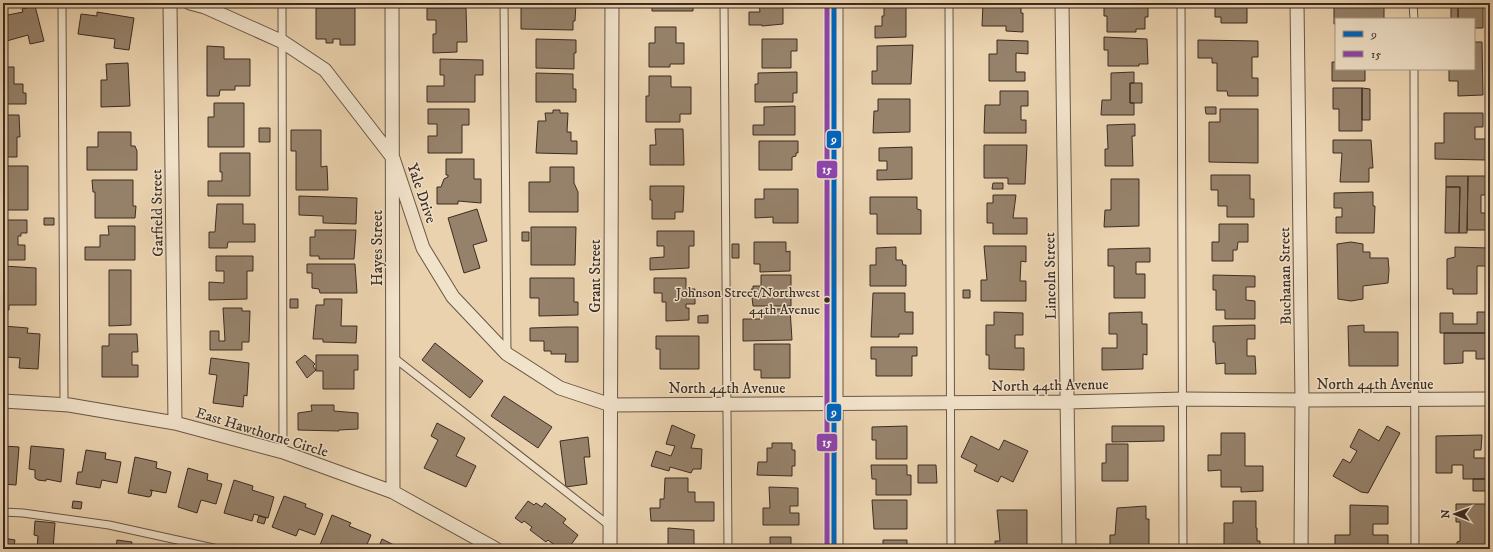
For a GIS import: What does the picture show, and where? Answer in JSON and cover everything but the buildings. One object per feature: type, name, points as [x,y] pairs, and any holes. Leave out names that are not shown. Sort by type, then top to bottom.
[{"type":"street","name":"Garfield Street","points":[[170,3],[175,423]]},
{"type":"street","name":"Yale Drive","points":[[190,3],[205,7],[283,42],[325,70],[393,158],[424,248],[454,297],[507,354],[560,388],[611,405]]},
{"type":"street","name":"Hayes Street","points":[[392,3],[393,492]]},
{"type":"street","name":"Grant Street","points":[[610,549],[612,3]]},
{"type":"street","points":[[834,3],[834,549]]},
{"type":"street","name":"Lincoln Street","points":[[1062,3],[1069,549]]},
{"type":"street","name":"Buchanan Street","points":[[1298,3],[1302,400],[1301,549]]},
{"type":"street","name":"North 44th Avenue","points":[[611,405],[1068,402],[1184,399],[1490,399]]},
{"type":"street","name":"East Hawthorne Circle","points":[[3,401],[64,404],[175,423],[283,452],[393,492],[496,549]]},
{"type":"lane","points":[[62,3],[64,404]]},
{"type":"lane","points":[[282,3],[283,452]]},
{"type":"lane","points":[[504,3],[507,354]]},
{"type":"lane","points":[[724,3],[728,549]]},
{"type":"lane","points":[[949,3],[951,549]]},
{"type":"lane","points":[[1181,3],[1184,399],[1183,549]]},
{"type":"lane","points":[[1413,3],[1414,18]]},
{"type":"lane","points":[[1414,70],[1415,549]]},
{"type":"lane","points":[[393,357],[610,526]]},
{"type":"lane","points":[[3,512],[23,513],[109,525],[218,549]]},
{"type":"transit line","name":"15","points":[[827,3],[827,549]]},
{"type":"transit line","name":"9","points":[[834,3],[834,549]]},
{"type":"place","name":"Johnson Street/Northwest 44th Avenue","points":[[827,300]]}]
